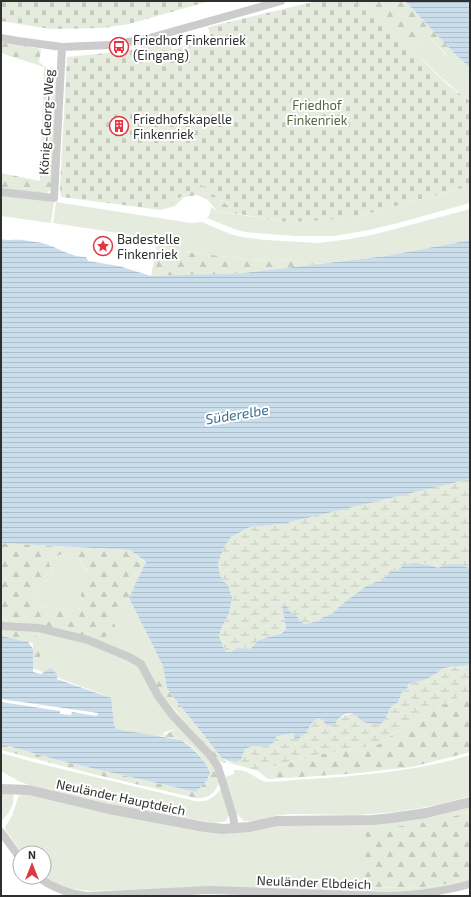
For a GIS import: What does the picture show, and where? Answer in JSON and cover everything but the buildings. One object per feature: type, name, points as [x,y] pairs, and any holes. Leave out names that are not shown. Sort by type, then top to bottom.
[{"type":"street","points":[[1,38],[62,47],[102,46],[137,41],[281,1]]},
{"type":"street","name":"König-Georg-Weg","points":[[1,192],[54,198],[62,47]]},
{"type":"street","points":[[1,626],[39,628],[88,640],[129,657],[141,664],[158,696],[173,716],[209,754],[218,767],[233,816],[235,829]]},
{"type":"street","name":"Neuländer Hauptdeich","points":[[1,789],[29,790],[115,810],[205,827],[235,829],[277,821],[373,820],[392,818],[426,813],[470,802]]},
{"type":"street","points":[[1,832],[12,847]]},
{"type":"street","name":"Neuländer Elbdeich","points":[[386,896],[413,896],[470,884]]},
{"type":"street","name":"Neuländer Elbdeich","points":[[51,885],[70,893],[87,896],[209,890],[383,896]]},
{"type":"green space","points":[[1,1],[210,1],[129,24],[103,28],[50,29],[1,21]]},
{"type":"green space","name":"Friedhof Finkenriek","points":[[317,1],[352,1],[383,22],[413,49],[449,86],[470,101],[470,186],[351,218],[287,222],[239,214],[200,184],[161,210],[61,197],[60,188],[67,57],[136,49],[169,38],[172,50],[211,38],[208,27]]},
{"type":"green space","points":[[352,1],[405,1],[453,52],[447,55],[427,35],[413,49],[383,22]]},
{"type":"green space","points":[[427,35],[446,55],[453,52],[470,68],[470,101],[454,89],[413,49]]},
{"type":"green space","points":[[1,42],[41,49],[39,62],[47,68],[57,69],[51,189],[46,194],[1,189],[1,173],[40,181],[44,67],[1,53]]},
{"type":"green space","points":[[200,184],[239,214],[217,211],[208,200],[197,195],[184,197],[175,206],[161,210]]},
{"type":"green space","points":[[470,186],[470,203],[398,223],[334,236],[295,236],[245,232],[207,218],[210,214],[211,207],[217,211],[287,222],[351,218]]},
{"type":"green space","points":[[1,195],[54,202],[51,223],[1,216]]},
{"type":"green space","points":[[56,202],[191,223],[202,222],[230,234],[242,237],[318,243],[376,234],[470,209],[470,240],[386,256],[318,264],[294,261],[248,259],[156,249],[157,239],[53,223]]},
{"type":"green space","points":[[156,249],[248,259],[294,261],[318,264],[244,273],[151,276]]},
{"type":"green space","points":[[470,479],[470,569],[458,564],[451,564],[438,568],[423,563],[397,571],[391,570],[384,580],[341,605],[333,613],[318,621],[305,624],[301,622],[296,615],[292,615],[284,604],[282,605],[286,628],[281,633],[259,640],[250,649],[237,648],[231,652],[228,652],[223,647],[219,636],[229,613],[228,585],[222,580],[218,564],[223,549],[231,537],[250,527],[282,524]]},
{"type":"green space","points":[[1,543],[130,550],[146,563],[129,598],[110,612],[117,632],[99,639],[85,634],[77,640],[50,634],[37,618],[5,620],[1,617]],"holes":[[[62,554],[78,559],[87,571],[82,588],[79,611],[42,607],[34,600],[35,589],[53,575],[48,560]]]},
{"type":"green space","points":[[62,554],[78,559],[87,572],[82,588],[79,611],[42,607],[34,600],[35,589],[53,575],[48,560]]},
{"type":"green space","points":[[129,598],[163,666],[154,674],[167,702],[188,726],[165,732],[162,736],[115,733],[104,695],[32,668],[33,658],[39,659],[40,642],[1,626],[1,617],[5,620],[110,612]]},
{"type":"green space","points":[[1,627],[33,633],[41,642],[40,659],[33,658],[33,643],[1,638]]},
{"type":"green space","points":[[470,664],[470,692],[426,713],[377,745],[321,754],[258,771],[227,762],[241,760],[245,749],[253,746],[269,746],[274,742],[276,737],[292,733],[297,740],[306,733],[311,724],[318,718],[322,718],[327,726],[334,724],[342,717],[349,714],[354,714],[361,720],[368,722],[385,720],[391,707],[398,702],[402,692],[407,689],[409,683],[428,678],[443,669]]},
{"type":"green space","points":[[163,666],[167,689],[222,758],[227,762],[222,763],[216,759],[181,716],[159,692],[156,687],[154,674]]},
{"type":"green space","points":[[470,692],[470,752],[412,767],[349,774],[268,779],[258,771],[321,754],[377,745],[426,713]]},
{"type":"green space","points":[[180,727],[212,760],[220,781],[216,789],[207,797],[195,798],[93,774],[1,750],[1,744],[65,762],[196,792],[207,780],[210,773],[205,763],[194,749],[186,742],[179,739],[162,736]]},
{"type":"green space","points":[[1,753],[195,801],[210,799],[222,788],[229,815],[226,821],[214,823],[114,805],[33,786],[20,782],[1,771]]},
{"type":"green space","points":[[470,755],[470,796],[439,805],[395,812],[358,815],[290,814],[254,821],[244,821],[236,814],[225,777],[234,774],[234,770],[248,772],[266,782],[352,776],[411,769]]},
{"type":"green space","points":[[1,793],[13,794],[14,798],[11,809],[1,821]]},
{"type":"green space","points":[[23,793],[228,834],[282,825],[470,806],[470,812],[446,819],[408,826],[365,887],[409,888],[437,886],[470,878],[470,881],[424,889],[376,892],[282,890],[282,888],[258,886],[258,889],[156,889],[89,891],[73,889],[59,886],[52,882],[52,845],[16,845],[6,831],[5,827],[12,816],[18,797]]},
{"type":"green space","points":[[470,812],[470,878],[437,886],[409,888],[365,887],[366,830],[418,824]]},
{"type":"water","points":[[405,1],[470,1],[470,68],[453,52]]},
{"type":"water","name":"Süderelbe","points":[[1,239],[42,243],[69,254],[86,257],[88,261],[119,266],[151,276],[244,273],[386,256],[470,240],[470,479],[282,524],[250,527],[231,537],[223,549],[218,564],[222,580],[228,585],[232,598],[229,613],[219,636],[223,647],[227,652],[231,652],[237,648],[250,649],[259,640],[282,633],[286,628],[282,605],[284,604],[292,614],[296,615],[301,622],[305,624],[318,621],[333,613],[365,587],[384,580],[391,570],[397,571],[412,563],[438,568],[451,564],[461,565],[470,569],[470,664],[443,669],[428,678],[409,683],[407,689],[402,692],[398,702],[391,707],[385,720],[379,725],[364,722],[350,713],[342,716],[334,724],[327,726],[322,719],[318,718],[311,724],[306,733],[297,740],[295,740],[292,733],[276,737],[274,742],[269,746],[253,746],[245,749],[241,760],[236,762],[222,758],[167,689],[163,666],[129,598],[146,562],[130,550],[1,543]]},
{"type":"water","points":[[1,636],[28,642],[33,649],[33,672],[41,674],[50,668],[57,674],[57,679],[111,698],[114,725],[116,729],[181,740],[194,750],[205,763],[210,773],[207,780],[196,792],[65,762],[1,744]]},
{"type":"pier","points":[[1,699],[98,713],[97,716],[72,712],[71,715],[60,714],[60,711],[1,702]]},
{"type":"place","name":"Friedhof Finkenriek (Eingang)","points":[[119,47]]},
{"type":"place","name":"Friedhofskapelle Finkenriek","points":[[119,126]]},
{"type":"place","name":"Badestelle Finkenriek","points":[[103,246]]}]
